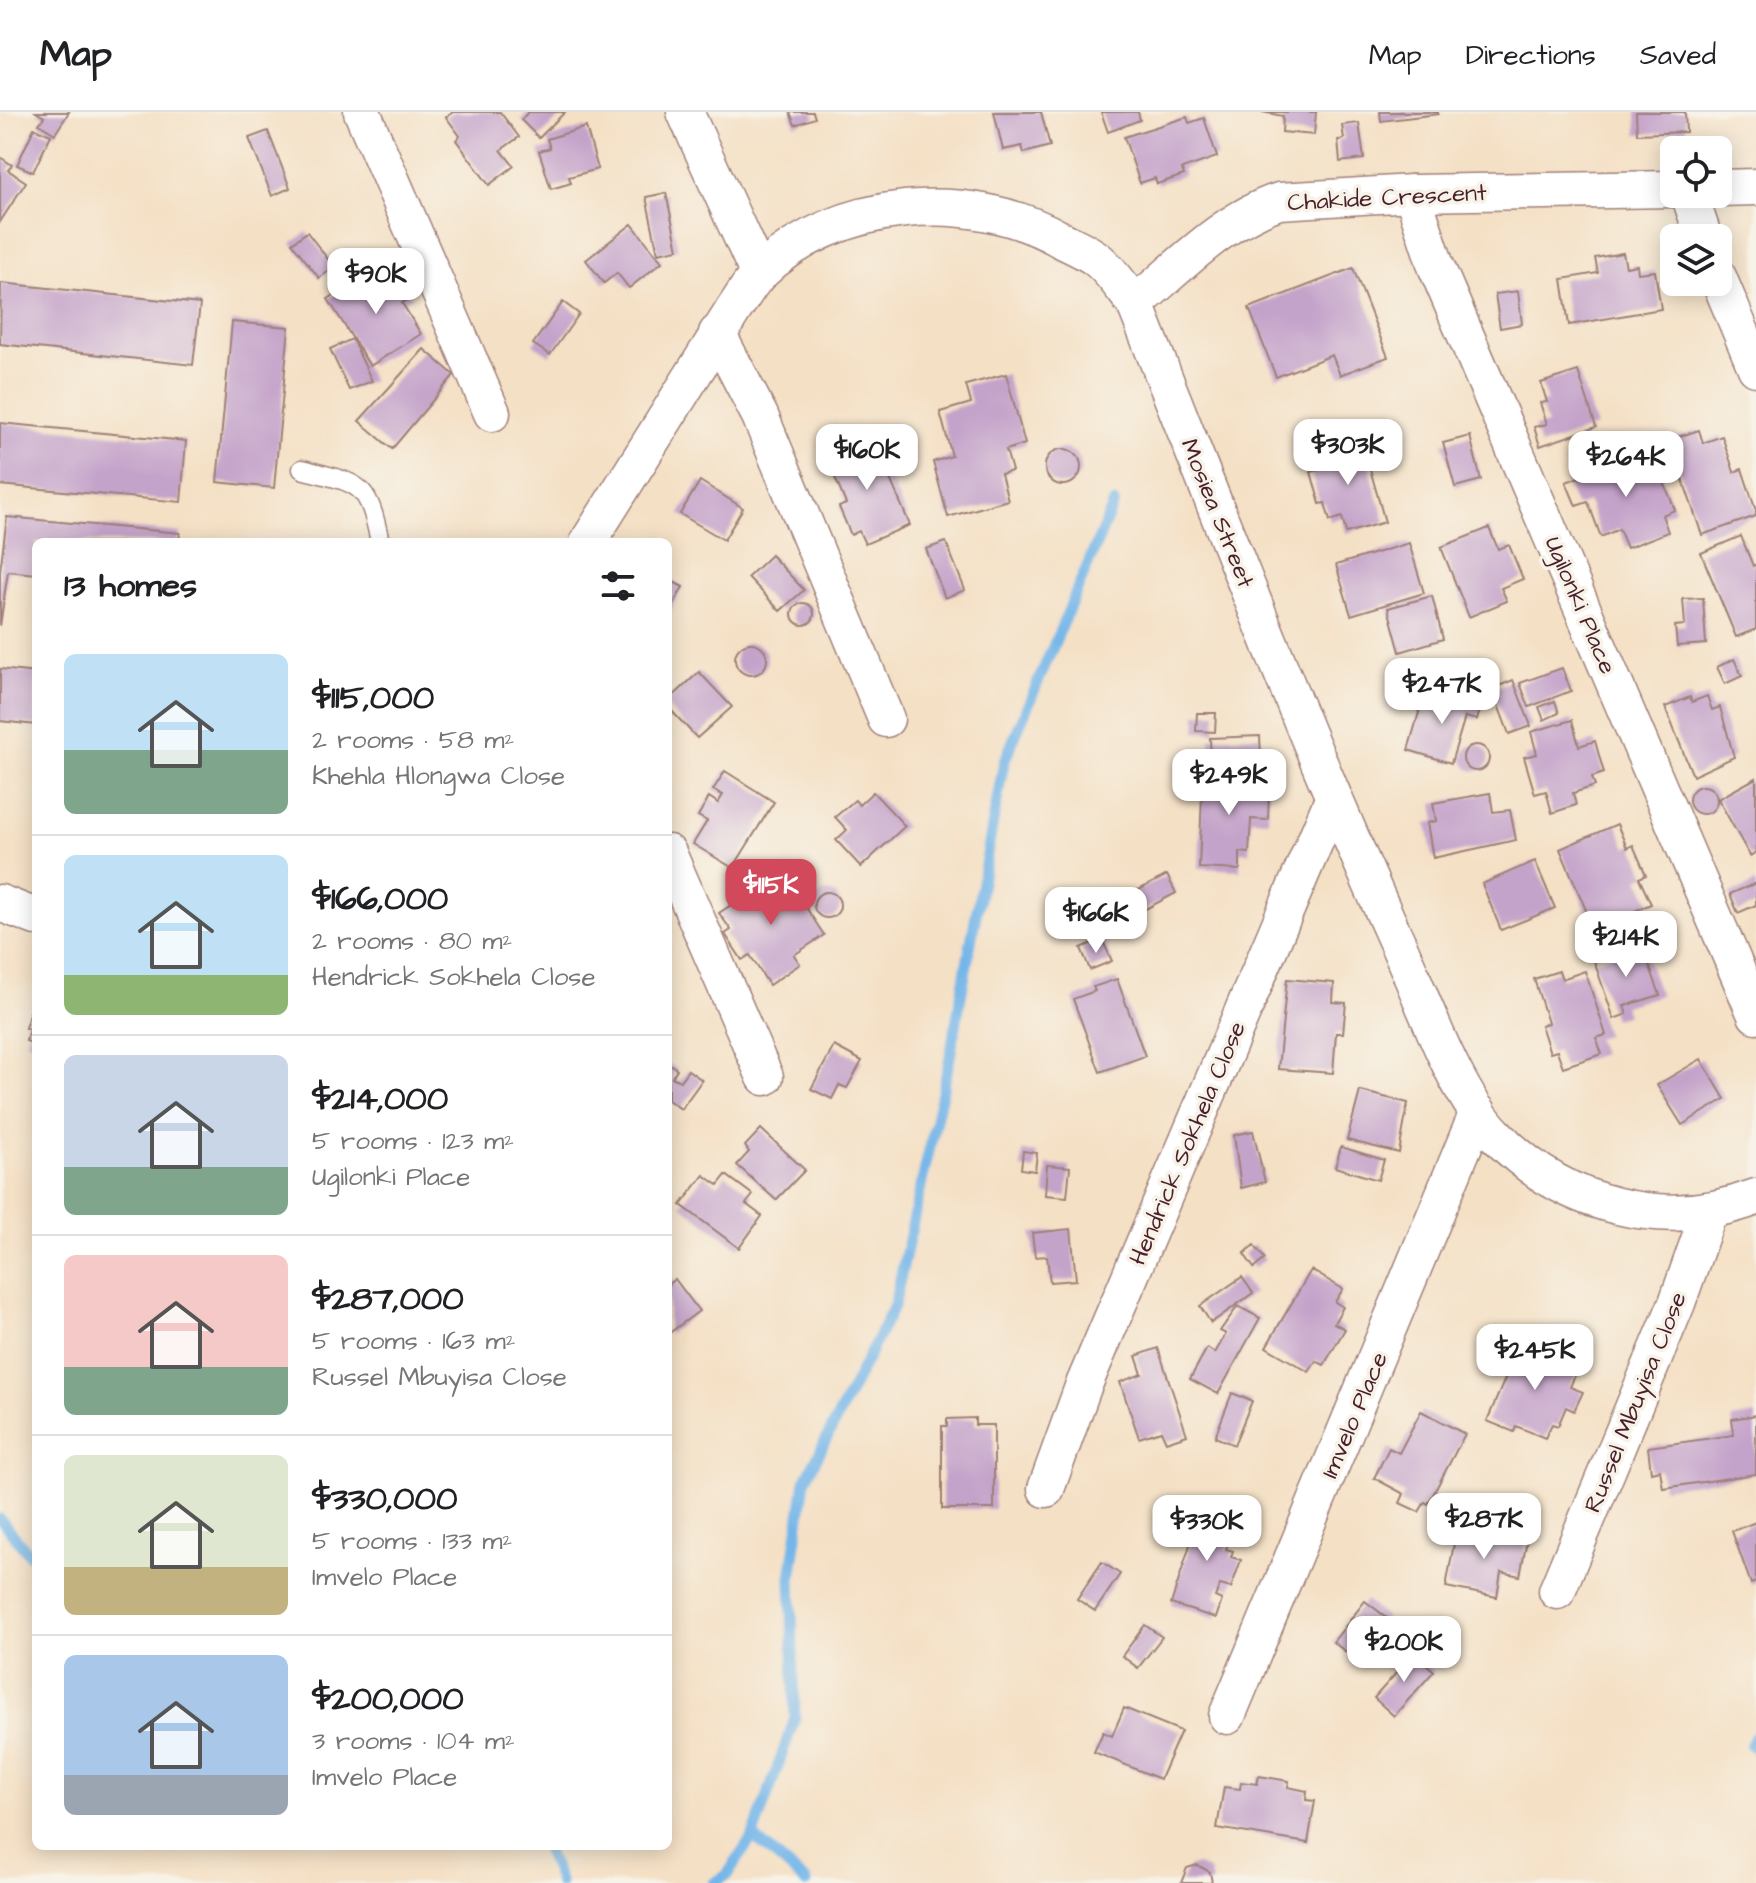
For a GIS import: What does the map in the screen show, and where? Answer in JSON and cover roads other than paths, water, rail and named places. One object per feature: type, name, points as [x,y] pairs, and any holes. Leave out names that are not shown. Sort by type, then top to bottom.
[{"type":"street","points":[[362,112],[492,413]]},
{"type":"street","points":[[685,112],[759,275]]},
{"type":"street","points":[[1732,188],[1756,187]]},
{"type":"street","name":"Chakide Crescent","points":[[1135,304],[1228,226],[1258,207],[1306,197],[1660,189]]},
{"type":"street","name":"Ugilonki Place","points":[[1412,193],[1436,266],[1756,1015]]},
{"type":"street","name":"Mosiea Street","points":[[590,538],[717,333],[759,275],[801,242],[857,218],[914,207],[976,209],[1035,224],[1099,260],[1135,304],[1333,799],[1456,1072],[1478,1112],[1494,1134],[1523,1161],[1567,1188],[1614,1208],[1709,1212],[1756,1197]]},
{"type":"street","points":[[1726,296],[1756,368]]},
{"type":"street","points":[[717,333],[760,416],[886,719]]},
{"type":"street","name":"Hendrick Sokhela Close","points":[[1046,1489],[1083,1387],[1333,799]]},
{"type":"street","points":[[672,862],[765,1077]]},
{"type":"street","points":[[0,903],[32,915]]},
{"type":"street","name":"Imvelo Place","points":[[1227,1716],[1478,1112]]},
{"type":"street","name":"Russel Mbuyisa Close","points":[[1557,1591],[1677,1303],[1709,1212]]},
{"type":"lane","points":[[302,469],[352,483],[364,490],[372,503],[379,538]]},
{"type":"waterway","points":[[753,1836],[795,1718],[791,1578],[805,1481],[894,1306],[949,1062],[1004,762],[1114,503]]},
{"type":"waterway","points":[[0,1519],[32,1557]]},
{"type":"waterway","points":[[1756,1735],[1751,1745],[1756,1749]]},
{"type":"waterway","points":[[714,1883],[727,1875],[753,1836],[807,1883]]},
{"type":"waterway","points":[[547,1850],[560,1883]]}]
